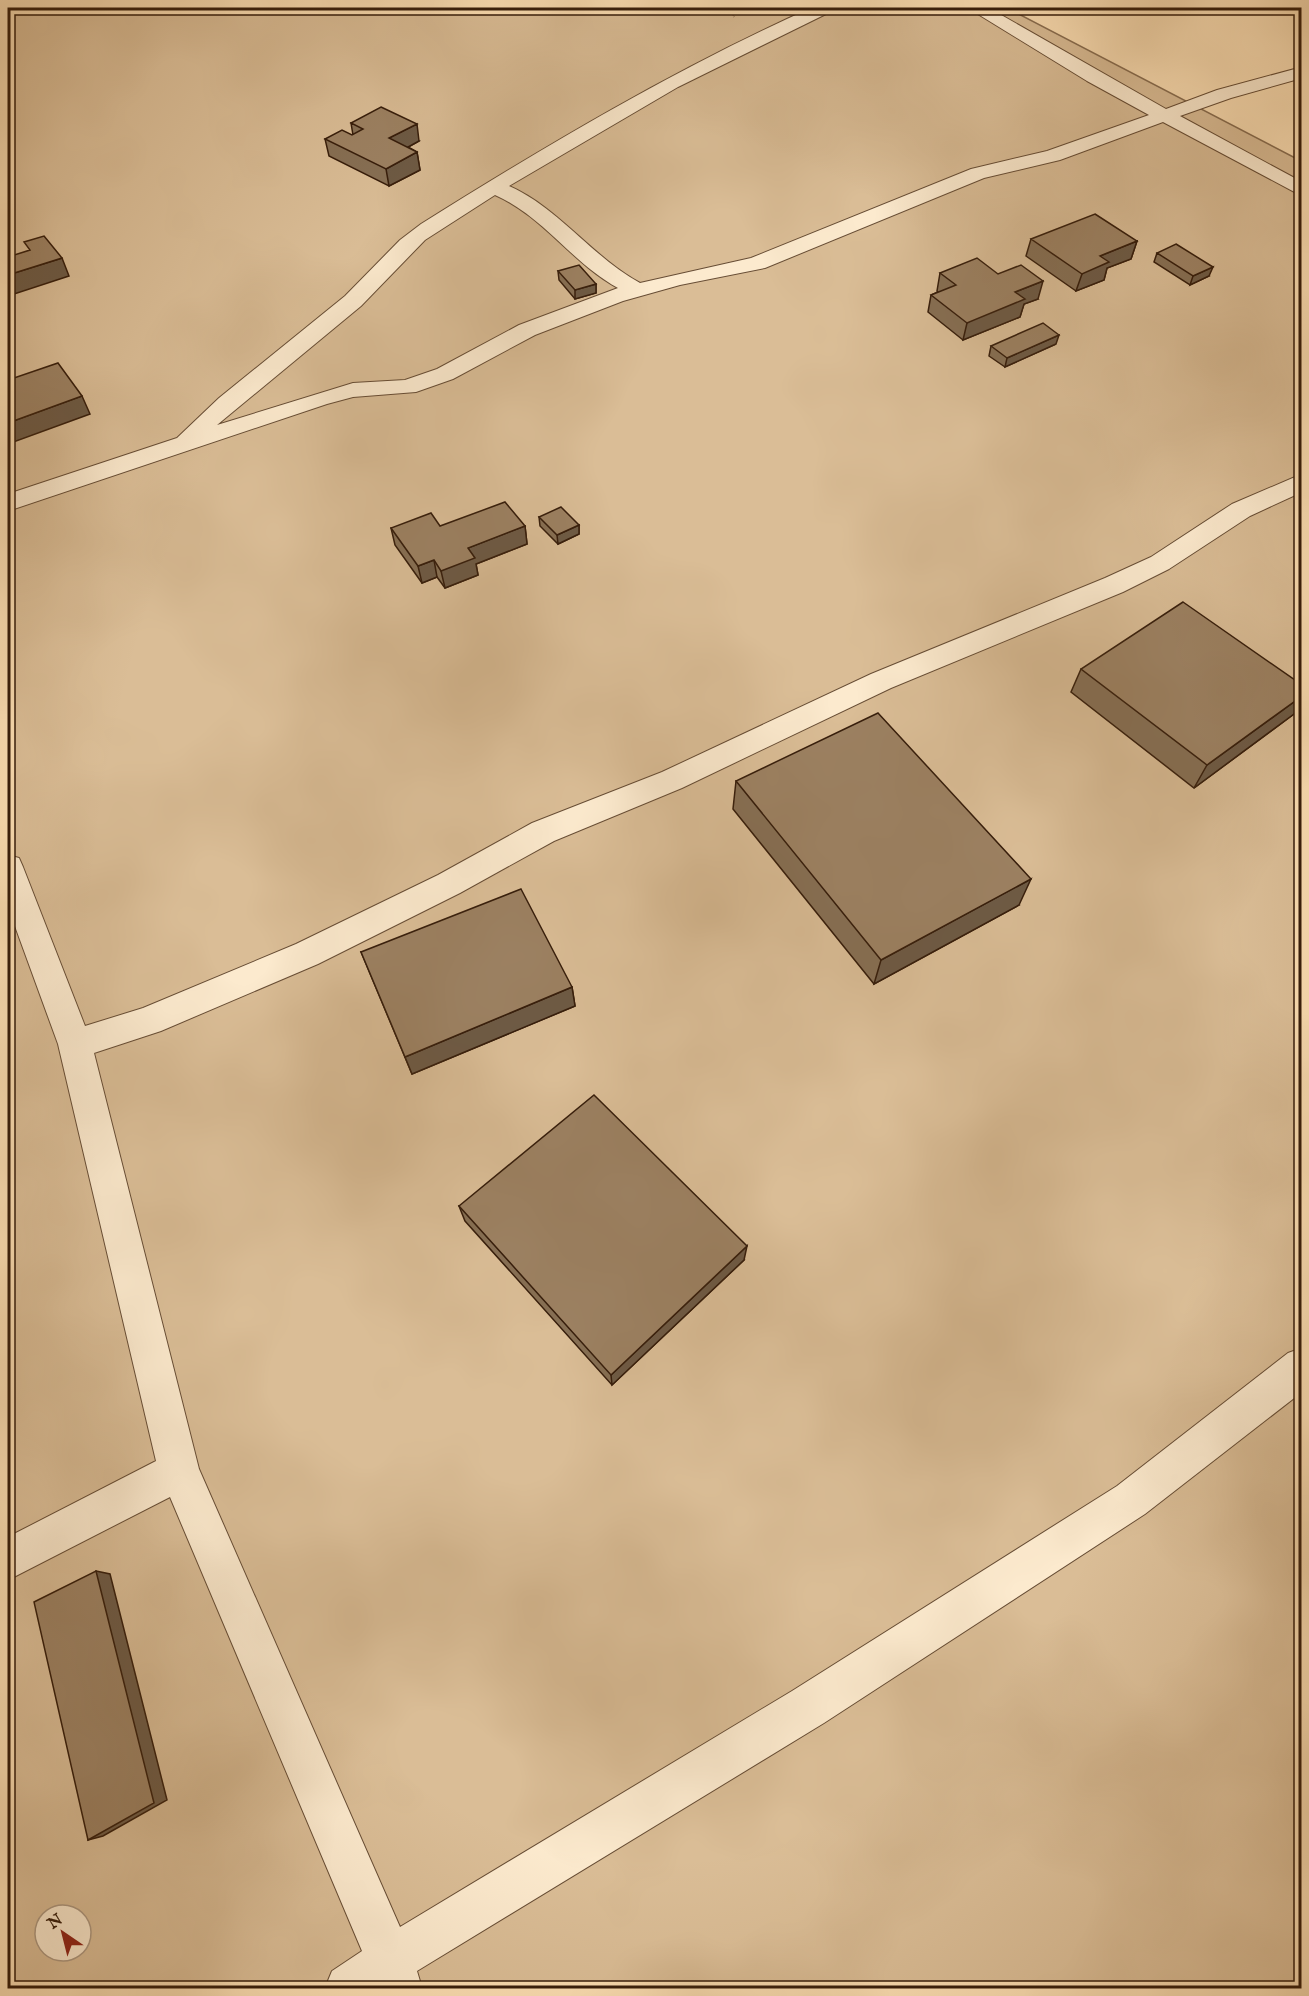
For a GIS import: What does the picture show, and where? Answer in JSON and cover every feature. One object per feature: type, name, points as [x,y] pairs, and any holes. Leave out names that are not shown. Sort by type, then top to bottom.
[{"type":"street","points":[[182,446],[241,389],[355,299],[412,239],[493,187],[630,106],[741,44],[824,8]]},
{"type":"street","points":[[976,8],[1302,190]]},
{"type":"street","points":[[8,503],[319,399],[353,390],[408,387],[445,375],[527,330],[637,290],[757,263],[978,173],[1053,156],[1096,139],[1168,117],[1224,94],[1302,72]]},
{"type":"street","points":[[493,187],[533,206],[606,273],[637,290]]},
{"type":"street","points":[[75,1044],[149,1021],[307,954],[449,884],[543,832],[672,780],[881,681],[942,658],[1040,614],[1075,603],[1160,563],[1241,510],[1302,482]]},
{"type":"street","points":[[8,867],[75,1044],[179,1471],[394,1974]]},
{"type":"street","points":[[349,1989],[394,1974],[1131,1500],[1302,1367]]},
{"type":"street","points":[[8,1559],[179,1471]]},
{"type":"shaded area","points":[[8,8],[1007,8],[1301,161],[1301,1988],[8,1988]]},
{"type":"building","points":[[381,107],[417,124],[389,138],[417,152],[386,169],[325,139],[342,130],[352,135],[363,129],[351,123]]},
{"type":"building","points":[[1095,214],[1137,241],[1100,256],[1109,262],[1082,274],[1031,239]]},
{"type":"building","points":[[44,236],[62,258],[8,275],[8,257],[30,250],[24,242]]},
{"type":"building","points":[[1176,244],[1213,267],[1193,276],[1157,253]]},
{"type":"building","points":[[977,258],[998,274],[1021,265],[1043,281],[1015,292],[1025,299],[967,323],[931,295],[956,285],[940,273]]},
{"type":"building","points":[[579,265],[596,284],[575,290],[558,271]]},
{"type":"building","points":[[1043,323],[1059,335],[1007,358],[991,346]]},
{"type":"building","points":[[58,363],[82,396],[8,423],[8,380]]},
{"type":"building","points":[[505,502],[525,526],[468,548],[475,558],[441,571],[434,560],[418,566],[391,528],[431,513],[440,526]]},
{"type":"building","points":[[561,507],[579,525],[557,535],[539,517]]},
{"type":"building","points":[[1183,602],[1302,685],[1302,696],[1207,765],[1081,669]]},
{"type":"building","points":[[878,713],[1031,879],[881,960],[736,781]]},
{"type":"building","points":[[521,889],[572,987],[405,1057],[361,952]]},
{"type":"building","points":[[594,1095],[747,1246],[611,1375],[459,1206]]},
{"type":"building","points":[[96,1571],[154,1803],[88,1840],[34,1602]]}]
